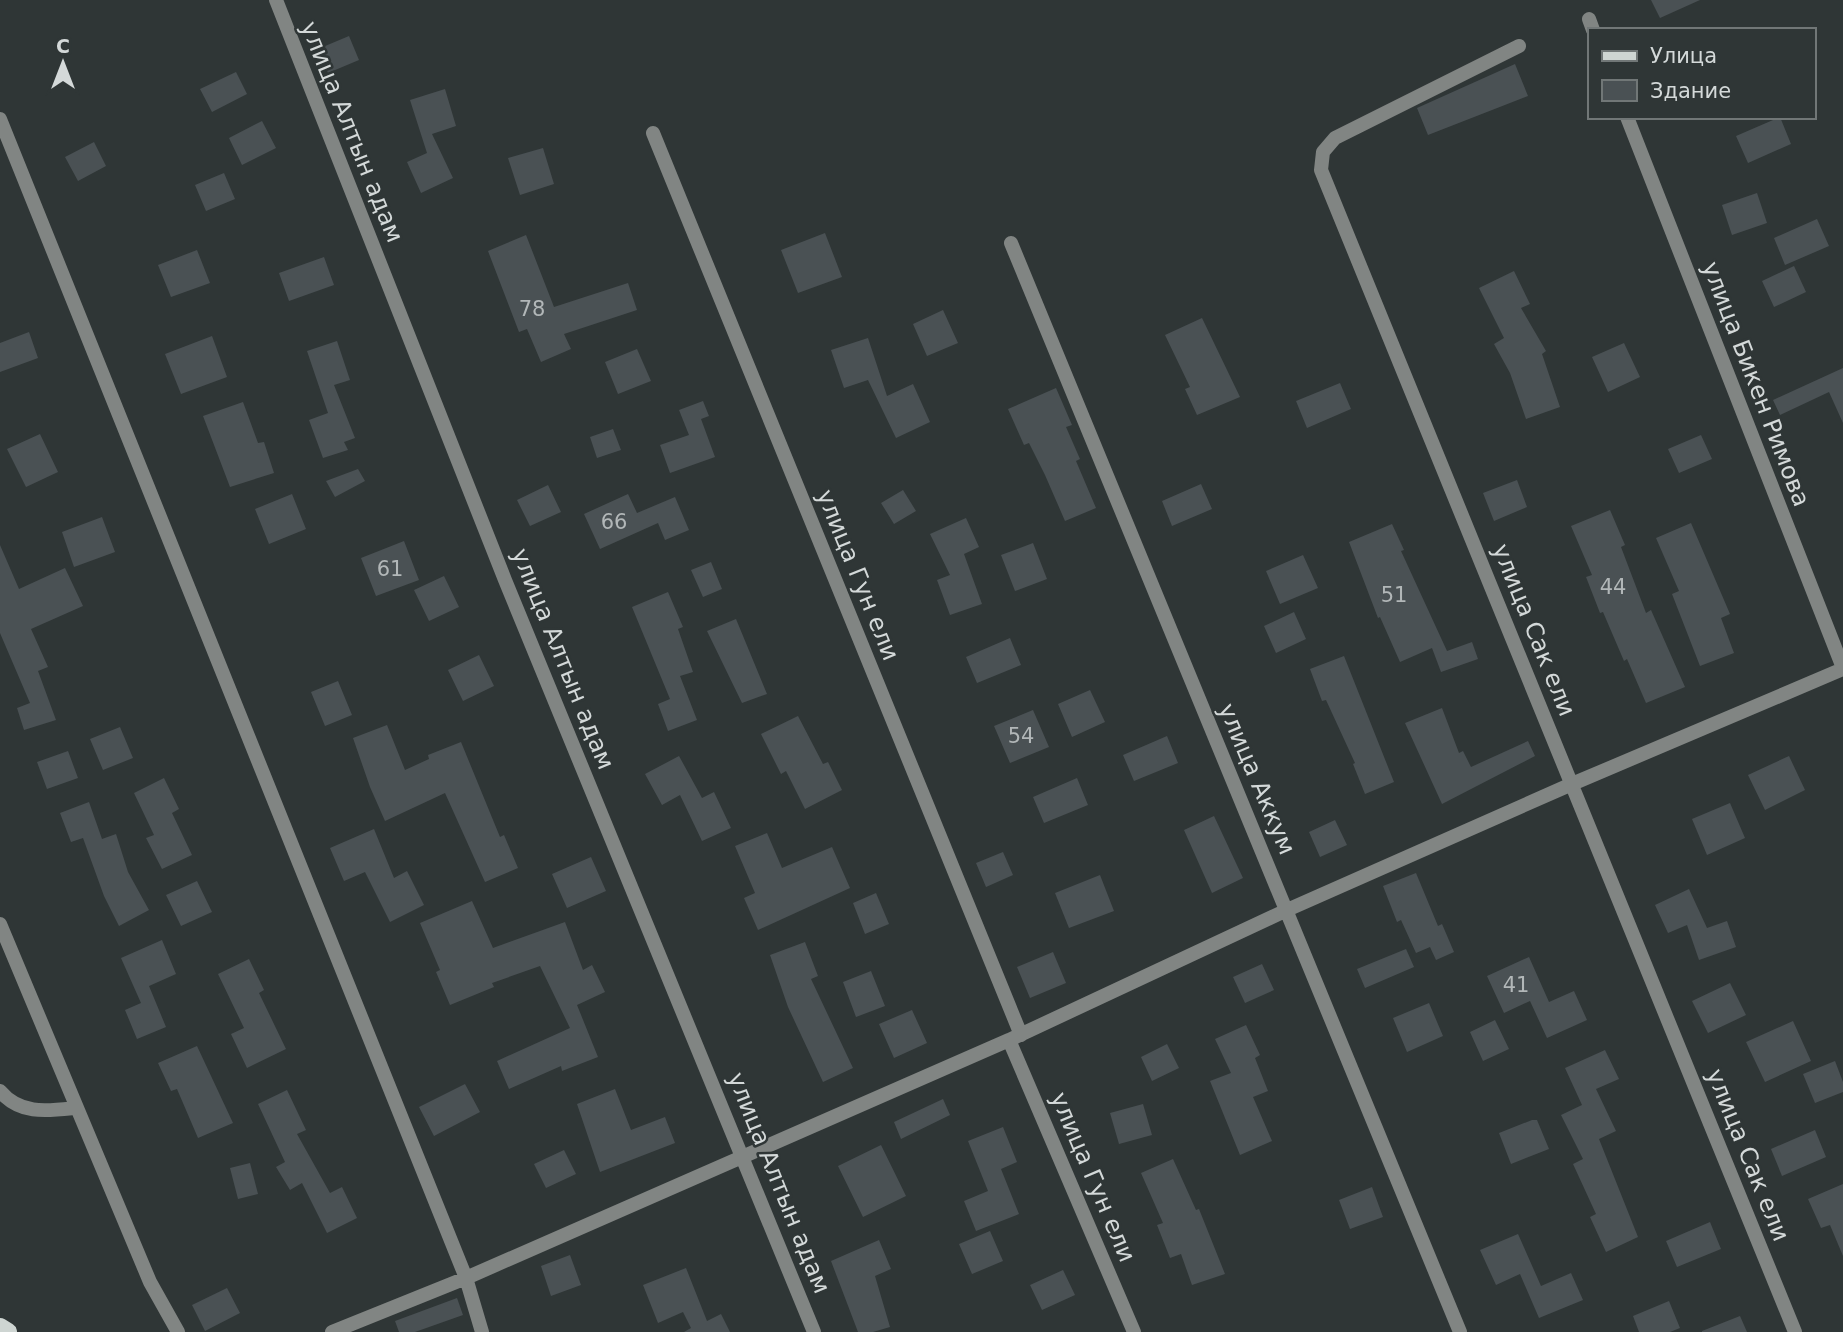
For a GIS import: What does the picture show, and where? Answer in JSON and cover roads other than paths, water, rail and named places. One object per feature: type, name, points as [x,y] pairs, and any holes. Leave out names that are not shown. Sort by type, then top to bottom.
[{"type":"main road","points":[[0,1327],[8,1332]]},
{"type":"street","name":"улица Алтын адам","points":[[276,0],[505,580],[744,1156],[814,1332]]},
{"type":"street","name":"улица Сак ели","points":[[1519,46],[1335,138],[1323,152],[1321,170],[1795,1332]]},
{"type":"street","name":"улица Бикен Римова","points":[[1629,119],[1843,668]]},
{"type":"street","points":[[0,120],[466,1278],[482,1332]]},
{"type":"street","name":"улица Гун ели","points":[[653,133],[1134,1332]]},
{"type":"street","name":"улица Аккум","points":[[1011,243],[1460,1332]]},
{"type":"street","points":[[332,1332],[466,1278],[1015,1037],[1287,910],[1572,783],[1843,668]]},
{"type":"street","points":[[0,924],[150,1282],[178,1332]]},
{"type":"street","points":[[0,1091],[9,1101],[37,1112],[75,1108]]}]
